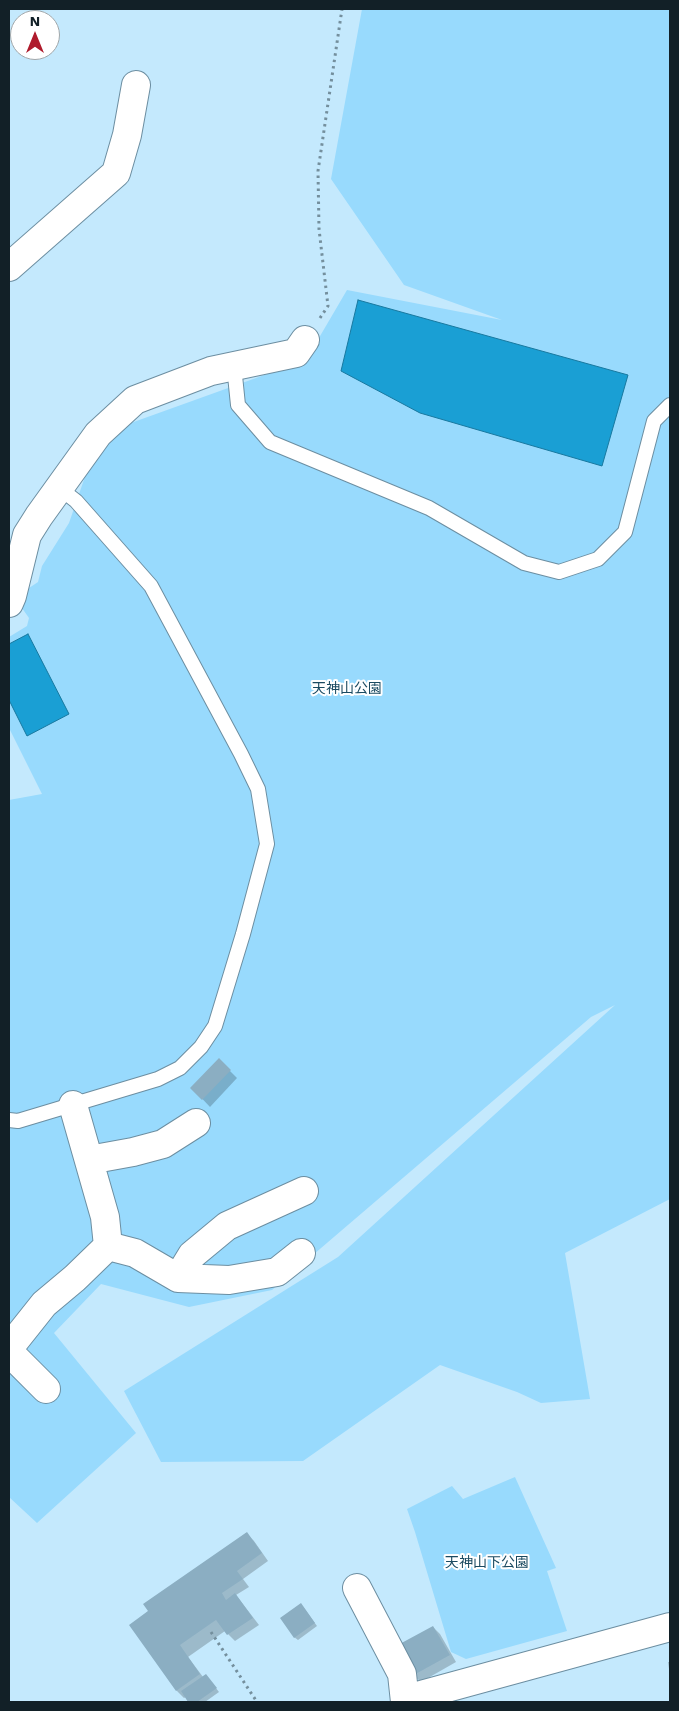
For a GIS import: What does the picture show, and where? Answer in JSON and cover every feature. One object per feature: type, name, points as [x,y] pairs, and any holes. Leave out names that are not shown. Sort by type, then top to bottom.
[{"type":"street","points":[[9,267],[116,173],[127,135],[136,84]]},
{"type":"street","points":[[9,603],[27,535],[58,487],[98,434],[135,400],[210,371],[296,353],[305,340]]},
{"type":"street","points":[[73,1104],[105,1218],[108,1246]]},
{"type":"street","points":[[89,1160],[163,1144],[196,1123]]},
{"type":"street","points":[[178,1278],[192,1255],[227,1226],[304,1191]]},
{"type":"street","points":[[108,1246],[135,1253],[178,1278],[229,1280],[277,1272],[301,1253]]},
{"type":"street","points":[[9,1348],[44,1304],[75,1278],[108,1246]]},
{"type":"street","points":[[9,1352],[46,1389]]},
{"type":"street","points":[[357,1588],[402,1674],[407,1702],[421,1695],[670,1627]]},
{"type":"lane","points":[[234,366],[238,405],[270,442],[430,508],[524,563],[559,572],[598,559],[625,532],[654,420],[670,405]]},
{"type":"lane","points":[[9,1120],[18,1121],[165,1075],[180,1068],[201,1047],[215,1026],[243,934],[267,844],[258,789],[242,754],[151,586],[76,501],[58,487]]},
{"type":"path","points":[[305,340],[328,306],[319,229],[318,171],[342,9]]},
{"type":"path","points":[[211,1632],[257,1702]]},
{"type":"green space","name":"天神山公園","points":[[362,9],[670,9],[670,1199],[565,1253],[590,1399],[541,1403],[517,1392],[440,1365],[303,1461],[161,1462],[124,1391],[338,1257],[615,1005],[591,1017],[272,1290],[189,1307],[101,1284],[54,1333],[136,1433],[37,1523],[9,1497],[9,800],[42,794],[9,728],[9,637],[27,626],[29,618],[22,608],[26,590],[38,582],[42,566],[69,523],[88,468],[117,428],[306,360],[347,290],[502,320],[404,285],[331,179]]},
{"type":"green space","name":"天神山下公園","points":[[515,1477],[556,1568],[547,1571],[567,1631],[466,1659],[451,1652],[407,1509],[452,1486],[463,1499]]},
{"type":"shaded area","points":[[358,300],[628,375],[602,466],[420,413],[341,371]]},
{"type":"shaded area","points":[[28,634],[69,714],[27,736],[9,700],[9,644]]},
{"type":"building","points":[[219,1058],[231,1070],[202,1100],[190,1088]]},
{"type":"building","points":[[247,1532],[262,1553],[237,1571],[243,1579],[222,1593],[226,1600],[235,1593],[253,1618],[227,1635],[216,1620],[180,1645],[200,1674],[176,1691],[129,1625],[148,1611],[143,1604]]},
{"type":"building","points":[[301,1603],[315,1623],[294,1638],[280,1618]]},
{"type":"building","points":[[433,1626],[450,1655],[412,1676],[396,1646]]},
{"type":"building","points":[[206,1674],[217,1688],[197,1702],[188,1702],[181,1691]]}]
